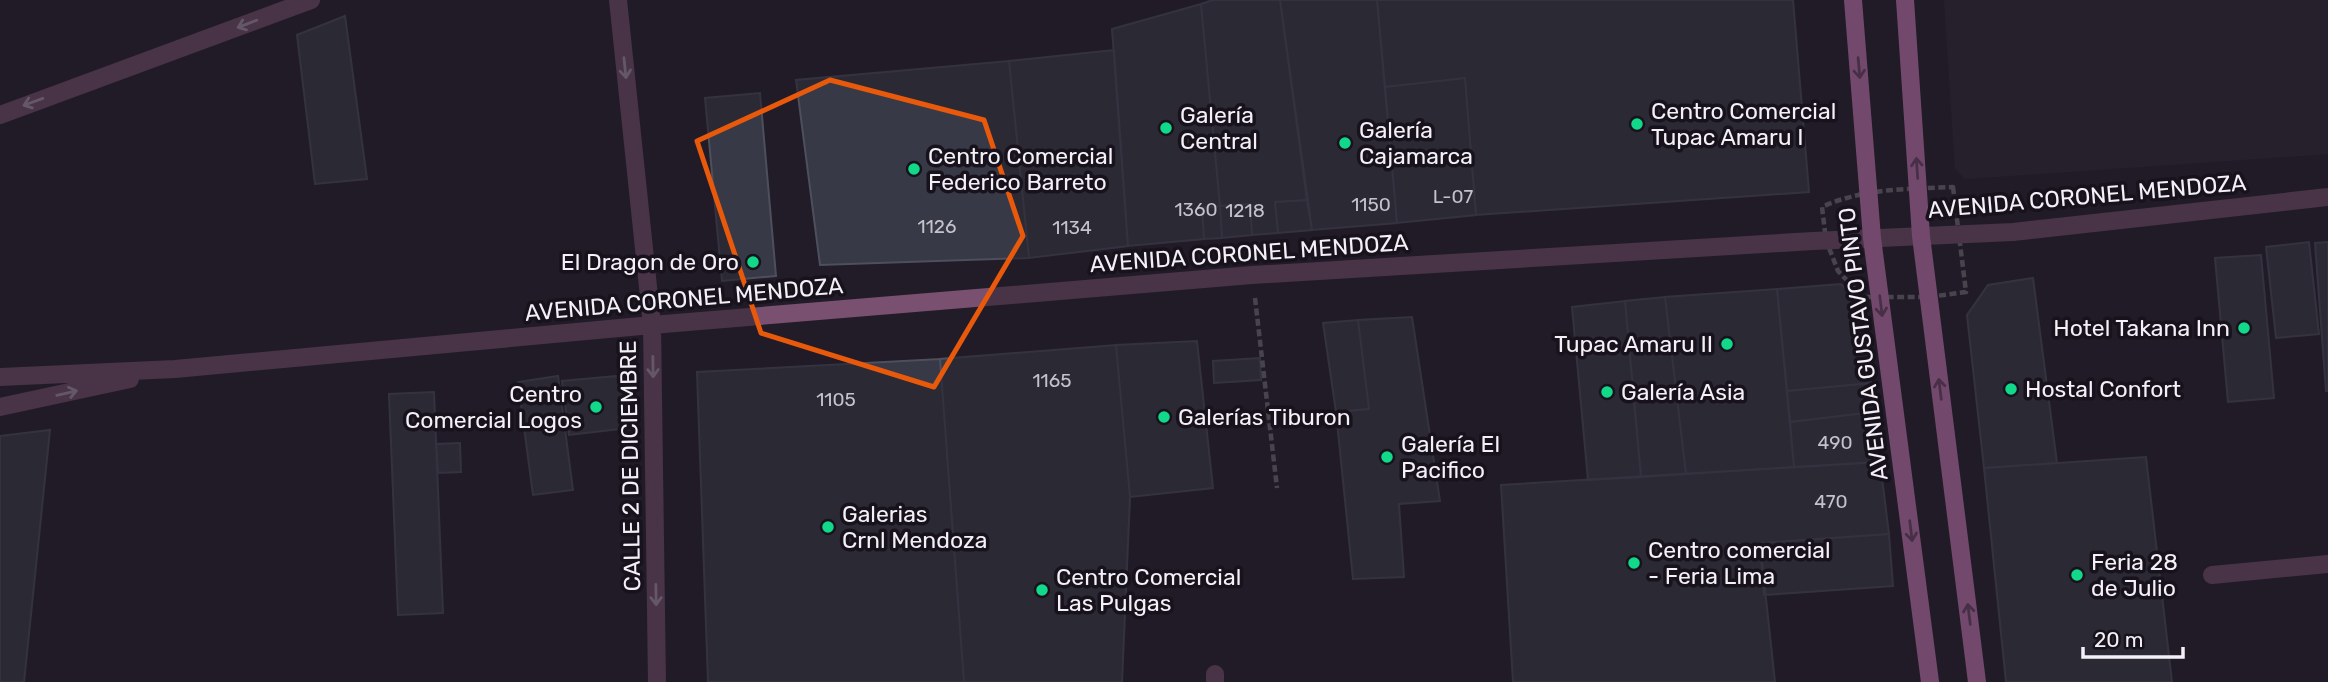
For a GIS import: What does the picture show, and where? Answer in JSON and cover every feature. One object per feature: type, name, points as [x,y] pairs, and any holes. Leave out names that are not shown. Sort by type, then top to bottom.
[{"type":"main road","name":"AVENIDA GUSTAVO PINTO","points":[[1853,0],[1872,238],[1930,682]]},
{"type":"main road","points":[[1905,0],[1921,236],[1977,682]]},
{"type":"street","points":[[0,115],[311,0]]},
{"type":"street","name":"CALLE 2 DE DICIEMBRE","points":[[618,0],[652,325],[657,682]]},
{"type":"street","name":"AVENIDA CORONEL MENDOZA","points":[[0,377],[175,369],[652,325],[1252,275],[2014,232],[2328,197]]},
{"type":"street","name":"AVENIDA CORONEL MENDOZA","points":[[0,407],[175,369]]},
{"type":"street","points":[[2212,575],[2328,564]]},
{"type":"path","points":[[1252,275],[1277,488]]},
{"type":"highlighted area","points":[[830,80],[984,120],[1023,236],[934,387],[761,333],[697,141]]},
{"type":"shaded area","points":[[1944,0],[2328,0],[2328,154],[1965,179],[1955,169]]},
{"type":"building","points":[[1213,0],[1280,0],[1307,200],[1275,202],[1278,233],[1252,235],[1250,204],[1220,206],[1201,4]]},
{"type":"building","name":"Galería Cajamarca","points":[[1280,0],[1377,0],[1397,223],[1312,230]]},
{"type":"building","name":"Centro Comercial Tupac Amaru I","points":[[1377,0],[1793,0],[1809,192],[1476,215],[1465,78],[1385,87]]},
{"type":"building","name":"Galería Central","points":[[1201,4],[1220,206],[1202,208],[1204,239],[1128,246],[1112,29]]},
{"type":"building","points":[[345,16],[367,179],[315,184],[297,35]]},
{"type":"building","points":[[1114,50],[1128,246],[1029,258],[1009,61]]},
{"type":"building","name":"Centro Comercial Federico Barreto","points":[[1009,61],[1029,258],[820,265],[796,80]]},
{"type":"building","points":[[1465,78],[1476,215],[1397,223],[1385,87]]},
{"type":"building","points":[[760,93],[776,276],[722,281],[705,98]]},
{"type":"building","points":[[1307,200],[1312,230],[1278,233],[1275,202]]},
{"type":"building","points":[[1250,204],[1252,235],[1222,238],[1220,206]]},
{"type":"building","points":[[1220,206],[1222,238],[1204,239],[1202,208]]},
{"type":"building","points":[[2309,242],[2319,334],[2276,338],[2266,247]]},
{"type":"building","points":[[2328,242],[2328,391],[2326,391],[2315,243]]},
{"type":"building","name":"Hotel Takana Inn","points":[[2261,255],[2274,398],[2228,402],[2215,258]]},
{"type":"building","name":"Hostal Confort","points":[[2033,278],[2057,463],[1984,468],[1967,315],[1988,285]]},
{"type":"building","points":[[1841,284],[1861,305],[1871,383],[1787,391],[1777,289]]},
{"type":"building","name":"Tupac Amaru II","points":[[1777,289],[1794,467],[1686,474],[1665,297]]},
{"type":"building","points":[[1665,297],[1686,474],[1641,477],[1625,301]]},
{"type":"building","name":"Galería Asia","points":[[1625,301],[1641,477],[1588,480],[1572,307]]},
{"type":"building","name":"Galería El Pacifico","points":[[1412,317],[1440,501],[1399,504],[1404,577],[1353,579],[1336,412],[1369,409],[1358,320]]},
{"type":"building","points":[[1358,320],[1369,409],[1336,412],[1323,323]]},
{"type":"building","name":"Galerías Tiburon","points":[[1197,341],[1213,488],[1130,497],[1116,345]]},
{"type":"building","name":"Centro Comercial Las Pulgas","points":[[1116,345],[1130,497],[1122,682],[964,682],[940,359]]},
{"type":"building","points":[[1260,358],[1261,380],[1214,383],[1213,361]]},
{"type":"building","name":"Galerias Crnl Mendoza","points":[[940,359],[964,682],[708,682],[697,372]]},
{"type":"building","points":[[558,376],[573,490],[533,495],[518,382]]},
{"type":"building","name":"Centro Comercial Logos","points":[[616,376],[625,385],[628,428],[569,435],[562,381]]},
{"type":"building","points":[[1871,383],[1874,412],[1790,422],[1787,391]]},
{"type":"building","points":[[434,392],[443,613],[398,615],[389,394]]},
{"type":"building","points":[[1874,412],[1880,462],[1794,467],[1790,422]]},
{"type":"building","points":[[50,430],[24,682],[0,682],[0,436]]},
{"type":"building","points":[[460,443],[461,472],[438,473],[436,444]]},
{"type":"building","name":"Feria 28 de Julio","points":[[2146,457],[2172,682],[2006,682],[1984,468]]},
{"type":"building","name":"Centro comercial - Feria Lima","points":[[1880,462],[1889,534],[1760,543],[1775,682],[1513,682],[1501,485]]},
{"type":"building","points":[[1889,534],[1893,586],[1764,595],[1760,543]]},
{"type":"place","name":"Centro Comercial Tupac Amaru I","points":[[1637,124]]},
{"type":"place","name":"Galería Central","points":[[1166,128]]},
{"type":"place","name":"Galería Cajamarca","points":[[1345,143]]},
{"type":"place","name":"Centro Comercial Federico Barreto","points":[[914,169]]},
{"type":"place","name":"El Dragon de Oro","points":[[753,262]]},
{"type":"place","name":"Hotel Takana Inn","points":[[2244,328]]},
{"type":"place","name":"Tupac Amaru II","points":[[1727,344]]},
{"type":"place","name":"Hostal Confort","points":[[2011,389]]},
{"type":"place","name":"Galería Asia","points":[[1607,392]]},
{"type":"place","name":"Centro Comercial Logos","points":[[596,407]]},
{"type":"place","name":"Galerías Tiburon","points":[[1164,417]]},
{"type":"place","name":"Galería El Pacifico","points":[[1387,457]]},
{"type":"place","name":"Galerias Crnl Mendoza","points":[[828,527]]},
{"type":"place","name":"Centro comercial - Feria Lima","points":[[1634,563]]},
{"type":"place","name":"Feria 28 de Julio","points":[[2077,575]]},
{"type":"place","name":"Centro Comercial Las Pulgas","points":[[1042,590]]}]
